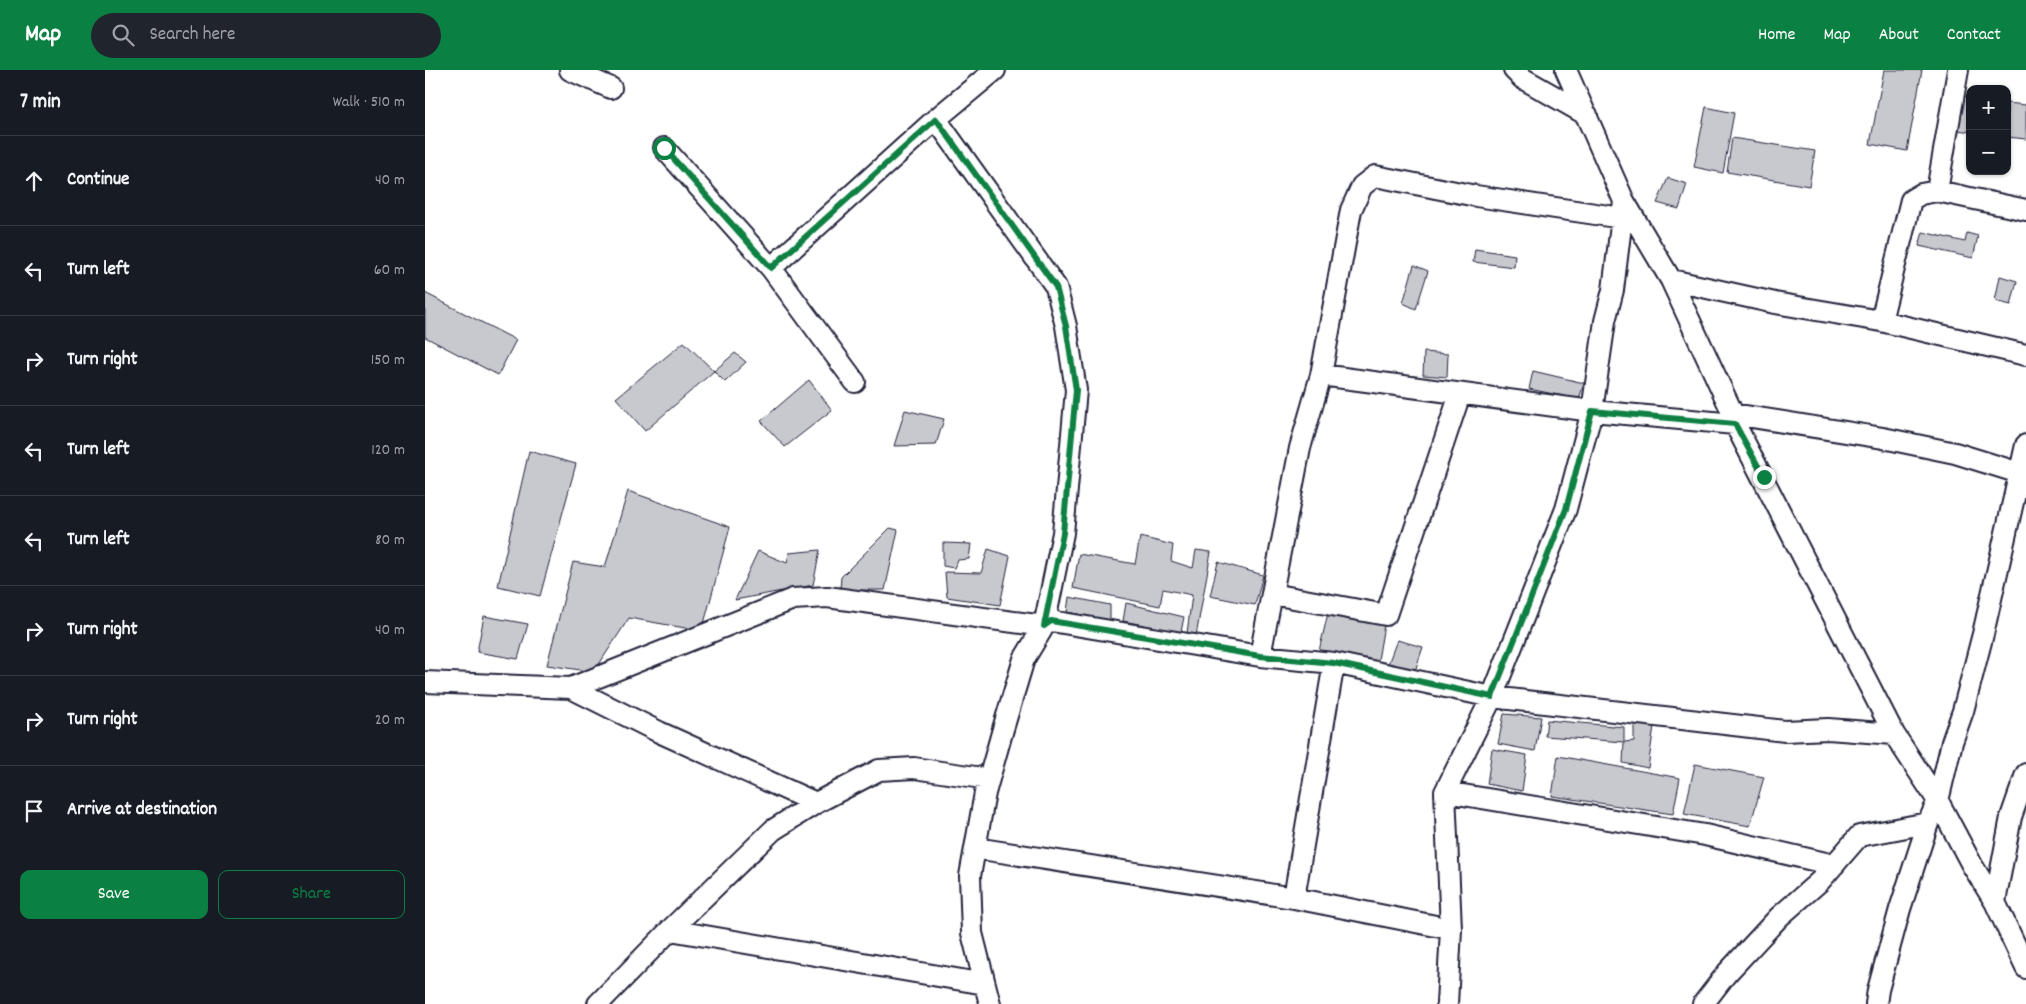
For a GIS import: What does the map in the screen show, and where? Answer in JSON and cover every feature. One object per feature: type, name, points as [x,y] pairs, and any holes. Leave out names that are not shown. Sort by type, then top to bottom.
[{"type":"street","points":[[570,70],[611,88]]},
{"type":"street","points":[[771,268],[936,119],[995,70]]},
{"type":"street","points":[[1514,70],[1522,78],[1587,115]]},
{"type":"street","points":[[1566,70],[1587,115],[1623,210],[1671,280],[1734,419],[1894,734],[1938,801],[1972,865],[1995,902],[2026,968]]},
{"type":"street","points":[[1937,191],[1958,70]]},
{"type":"street","points":[[936,119],[1056,287],[1066,326],[1076,390],[1063,533],[1044,626],[1023,659],[989,779],[970,876],[972,933],[990,1004]]},
{"type":"street","points":[[664,148],[771,268],[855,382]]},
{"type":"street","points":[[1260,656],[1300,448],[1321,375],[1351,210],[1361,186],[1375,176],[1476,196],[1623,210]]},
{"type":"street","points":[[1881,321],[1911,200],[1921,194],[1937,191],[2026,210]]},
{"type":"street","points":[[1447,1004],[1451,929],[1445,792],[1492,697],[1566,509],[1592,411],[1605,321],[1613,290],[1623,210]]},
{"type":"street","points":[[1671,280],[1775,303],[1881,321],[2026,355]]},
{"type":"street","points":[[1321,375],[1592,411],[1734,419],[1883,438],[1955,453],[2023,473]]},
{"type":"street","points":[[1272,594],[1386,615],[1460,394]]},
{"type":"street","points":[[1876,1004],[1900,908],[1928,824],[1938,801],[1983,634],[2023,473],[2026,445]]},
{"type":"street","points":[[425,682],[571,688],[793,599],[827,597],[1044,626],[1051,621],[1260,656],[1334,663],[1492,697],[1785,731],[1828,729],[1894,734]]},
{"type":"street","points":[[1295,898],[1334,663]]},
{"type":"street","points":[[571,688],[659,732],[816,803]]},
{"type":"street","points":[[598,1004],[670,930],[773,830],[816,803],[879,770],[914,768],[989,779]]},
{"type":"street","points":[[1995,902],[2019,818],[2026,774]]},
{"type":"street","points":[[1445,792],[1705,835],[1834,865]]},
{"type":"street","points":[[1703,1004],[1727,974],[1779,917],[1820,881],[1859,836],[1928,824]]},
{"type":"street","points":[[975,848],[1295,898],[1451,929]]},
{"type":"street","points":[[670,930],[985,984]]},
{"type":"building","points":[[1884,70],[1922,70],[1907,151],[1870,144]]},
{"type":"building","points":[[1962,96],[1966,96],[1966,131],[1958,130]]},
{"type":"building","points":[[2011,103],[2026,105],[2026,139],[2011,137]]},
{"type":"building","points":[[1706,107],[1734,113],[1723,173],[1694,167]]},
{"type":"building","points":[[1732,138],[1815,151],[1809,186],[1727,172]]},
{"type":"building","points":[[1668,178],[1687,184],[1679,209],[1657,203]]},
{"type":"building","points":[[1923,232],[1965,242],[1967,233],[1978,236],[1973,258],[1919,246]]},
{"type":"building","points":[[1475,249],[1515,255],[1514,267],[1473,262]]},
{"type":"building","points":[[1414,265],[1428,271],[1416,309],[1403,303]]},
{"type":"building","points":[[2000,276],[2017,281],[2011,305],[1995,301]]},
{"type":"building","points":[[425,293],[516,340],[498,375],[425,337]]},
{"type":"building","points":[[684,342],[714,371],[645,431],[616,398]]},
{"type":"building","points":[[1424,352],[1448,354],[1447,377],[1423,375]]},
{"type":"building","points":[[735,353],[746,362],[725,382],[714,371]]},
{"type":"building","points":[[1533,371],[1584,383],[1579,399],[1529,389]]},
{"type":"building","points":[[809,380],[832,410],[785,447],[761,421]]},
{"type":"building","points":[[905,410],[944,419],[936,445],[894,446]]},
{"type":"building","points":[[529,451],[576,464],[540,596],[498,586]]},
{"type":"building","points":[[628,491],[730,527],[702,631],[629,618],[594,672],[547,665],[573,562],[605,567]]},
{"type":"building","points":[[890,528],[898,530],[885,590],[840,590],[841,577]]},
{"type":"building","points":[[1140,537],[1173,545],[1171,561],[1193,568],[1196,550],[1211,552],[1196,636],[1187,633],[1192,595],[1163,589],[1160,606],[1073,588],[1079,554],[1135,564]]},
{"type":"building","points":[[943,543],[971,544],[969,559],[958,560],[954,568],[943,566]]},
{"type":"building","points":[[988,549],[1010,556],[1000,605],[947,597],[945,572],[981,573]]},
{"type":"building","points":[[820,550],[813,585],[735,600],[758,551],[787,563],[789,553]]},
{"type":"building","points":[[1218,562],[1263,575],[1255,605],[1210,596]]},
{"type":"building","points":[[1069,597],[1110,605],[1110,620],[1067,612]]},
{"type":"building","points":[[1126,603],[1184,617],[1181,632],[1123,621]]},
{"type":"building","points":[[1328,613],[1384,625],[1377,666],[1318,655]]},
{"type":"building","points":[[484,616],[528,624],[518,659],[477,652]]},
{"type":"building","points":[[1397,640],[1423,647],[1415,671],[1388,664]]},
{"type":"building","points":[[1504,714],[1541,717],[1535,751],[1498,744]]},
{"type":"building","points":[[1547,720],[1624,727],[1624,742],[1545,736]]},
{"type":"building","points":[[1634,722],[1654,726],[1648,768],[1623,763],[1624,742],[1634,741]]},
{"type":"building","points":[[1492,749],[1527,755],[1522,791],[1487,784]]},
{"type":"building","points":[[1558,756],[1680,778],[1673,814],[1552,796]]},
{"type":"building","points":[[1695,764],[1764,777],[1750,826],[1684,814]]},
{"type":"route","points":[[664,148],[771,268],[936,119],[1056,287],[1066,326],[1076,390],[1063,533],[1044,626],[1051,621],[1260,656],[1334,663],[1492,697],[1566,509],[1592,411],[1735,424],[1764,477]]}]
